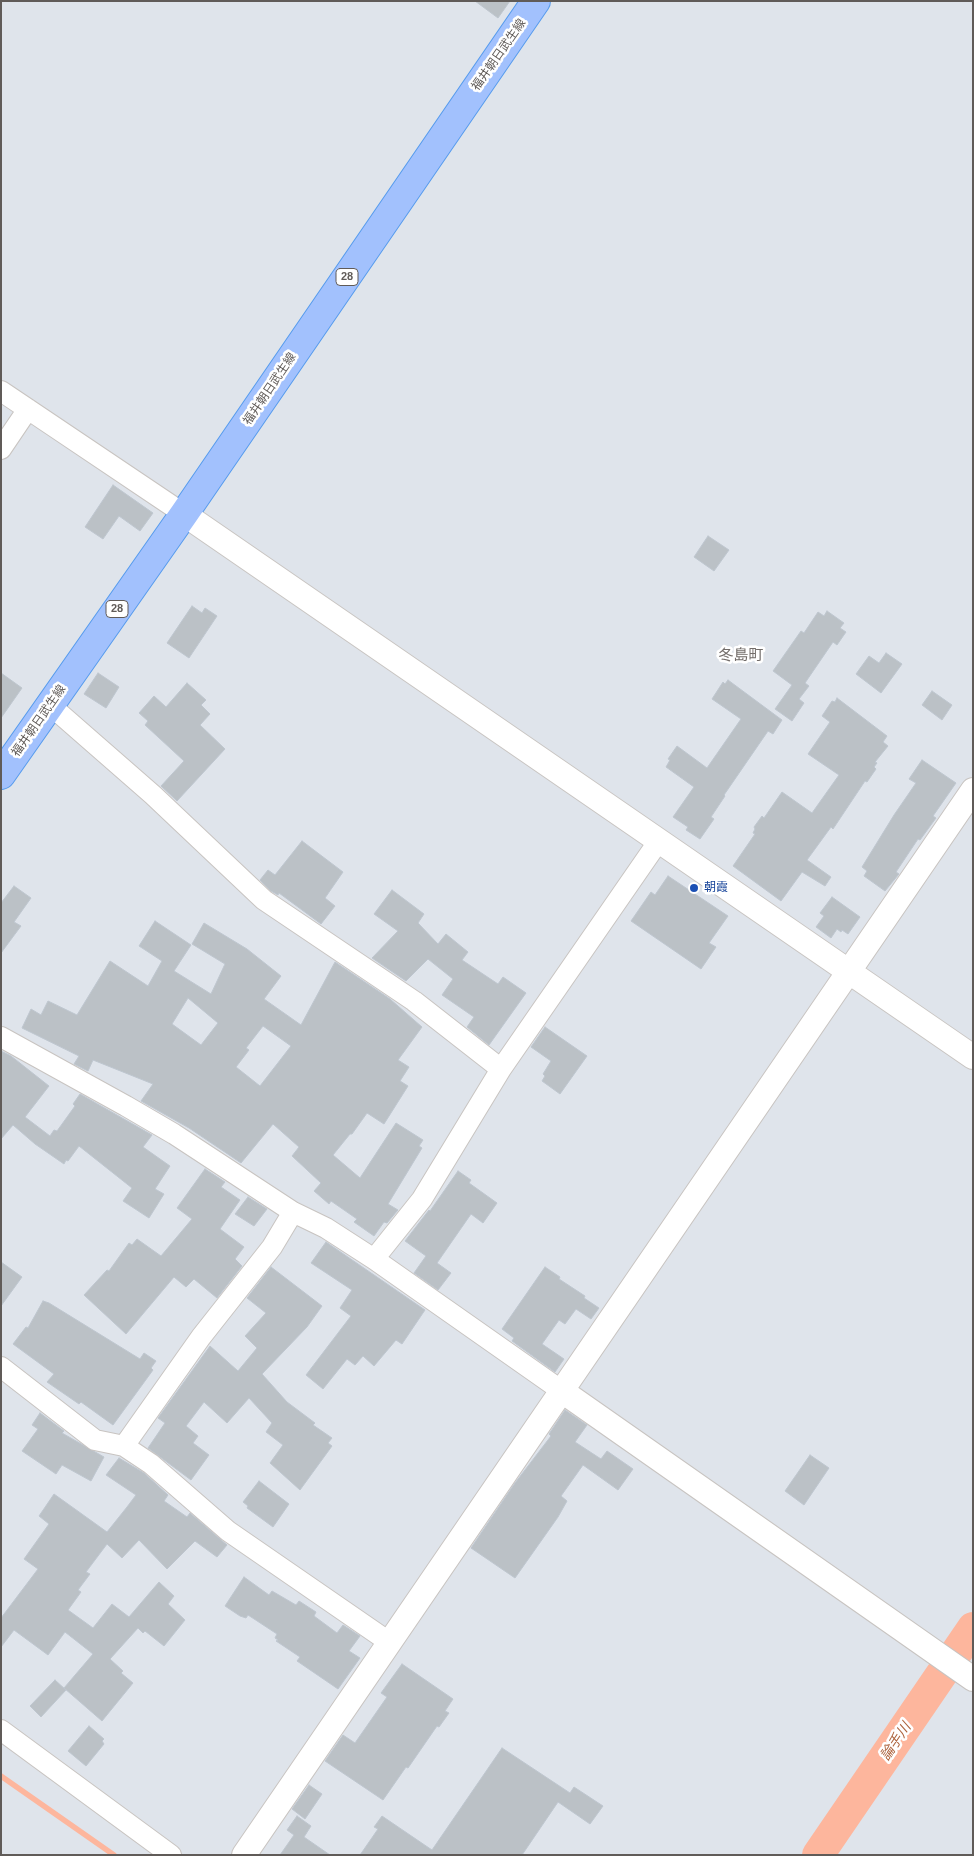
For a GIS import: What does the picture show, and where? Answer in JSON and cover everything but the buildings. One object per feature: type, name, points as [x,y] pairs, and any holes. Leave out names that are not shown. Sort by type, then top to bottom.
[{"type":"main road","name":"福井朝日武生線","points":[[1,775],[184,514],[536,1]]},
{"type":"street","points":[[1,391],[184,514],[973,1057]]},
{"type":"street","points":[[1,449],[28,409]]},
{"type":"street","points":[[50,705],[153,795],[264,900],[414,1001],[501,1069]]},
{"type":"street","points":[[244,1855],[973,790]]},
{"type":"street","points":[[374,1259],[422,1199],[501,1069],[658,842]]},
{"type":"street","points":[[1,1037],[174,1134],[293,1212],[326,1228],[374,1259],[957,1668]]},
{"type":"street","points":[[124,1446],[201,1336],[272,1247],[293,1212]]},
{"type":"street","points":[[1,1367],[95,1440],[124,1446],[151,1464],[228,1530],[389,1642]]},
{"type":"street","points":[[1,1730],[171,1855]]},
{"type":"waterway","name":"論手川","points":[[818,1855],[973,1628]]},
{"type":"waterway","points":[[1,1776],[114,1855]]},
{"type":"place","name":"朝霞","points":[[694,888]]},
{"type":"district","name":"冬島町","points":[[741,656]]}]
